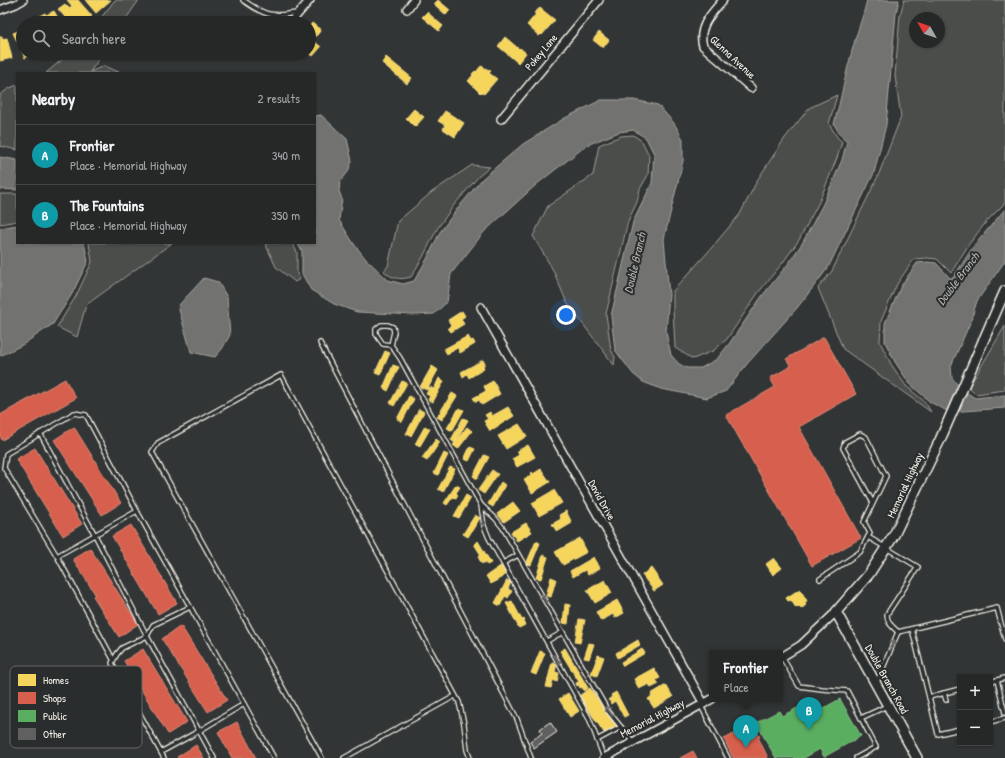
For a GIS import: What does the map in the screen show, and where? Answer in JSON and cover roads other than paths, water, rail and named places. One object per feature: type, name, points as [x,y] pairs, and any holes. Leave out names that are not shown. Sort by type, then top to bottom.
[{"type":"street","points":[[2,0],[2,9],[23,0]]},
{"type":"street","points":[[296,16],[310,0]]},
{"type":"street","points":[[407,9],[414,0]]},
{"type":"street","name":"Pokey Lane","points":[[500,119],[599,0]]},
{"type":"street","name":"Glenna Avenue","points":[[723,0],[704,26],[701,39],[703,46],[751,88]]},
{"type":"street","name":"Memorial Highway","points":[[783,656],[802,645],[836,612],[869,574],[894,536],[940,440],[1005,290]]},
{"type":"street","name":"David Drive","points":[[481,307],[702,705]]},
{"type":"street","name":"Double Branch Road","points":[[836,612],[917,758]]},
{"type":"street","name":"Memorial Highway","points":[[604,758],[709,701]]},
{"type":"lane","points":[[243,0],[266,15],[286,15],[298,13]]},
{"type":"lane","points":[[391,345],[383,344],[376,334],[376,329],[381,324],[388,325],[393,328],[394,332],[391,345],[400,358],[481,505],[503,528],[608,711],[633,742]]},
{"type":"lane","points":[[320,343],[517,719],[531,758]]},
{"type":"lane","points":[[322,758],[152,452],[158,443],[281,375],[459,702],[464,724],[467,750],[470,758]]},
{"type":"lane","points":[[114,666],[112,663],[113,659],[57,556],[4,468],[6,454],[74,413],[86,415],[137,511],[274,758]]},
{"type":"lane","points":[[40,433],[147,636],[214,758]]},
{"type":"lane","points":[[820,579],[860,552],[870,533],[864,522],[886,476],[866,437],[860,434],[845,442],[843,448],[873,503]]},
{"type":"lane","points":[[481,505],[484,526],[589,718],[604,758]]},
{"type":"lane","points":[[57,556],[137,511]]},
{"type":"lane","points":[[868,537],[918,567],[888,614],[887,619],[890,625],[898,632]]},
{"type":"lane","points":[[503,563],[518,555]]},
{"type":"lane","points":[[113,659],[122,648],[147,636],[154,625],[190,607]]},
{"type":"lane","points":[[898,632],[997,608],[1005,639]]},
{"type":"lane","points":[[912,629],[938,734],[957,730]]},
{"type":"lane","points":[[547,641],[563,632]]},
{"type":"lane","points":[[876,684],[898,632]]},
{"type":"lane","points":[[783,660],[799,686],[847,691],[876,747],[856,758]]},
{"type":"lane","points":[[993,681],[1005,678]]},
{"type":"lane","points":[[997,680],[1005,713]]},
{"type":"lane","points":[[929,697],[957,690]]},
{"type":"lane","points":[[944,693],[946,700]]},
{"type":"lane","points":[[344,758],[455,696]]},
{"type":"lane","points":[[161,752],[200,732],[244,704]]},
{"type":"lane","points":[[702,705],[728,758]]},
{"type":"lane","points":[[861,718],[888,706]]},
{"type":"lane","points":[[142,717],[164,758]]},
{"type":"lane","points":[[993,721],[1005,718]]},
{"type":"lane","points":[[951,725],[953,731]]},
{"type":"lane","points":[[598,740],[621,727]]},
{"type":"water","name":"Double Branch","points":[[867,0],[899,0],[896,13],[886,125],[874,173],[828,268],[797,308],[747,364],[726,391],[707,398],[661,389],[643,382],[633,374],[615,350],[611,316],[633,222],[652,183],[654,154],[646,138],[633,130],[619,132],[587,145],[537,184],[484,232],[451,274],[447,302],[434,314],[414,315],[357,312],[334,304],[311,290],[302,274],[302,251],[298,244],[316,244],[316,116],[321,115],[347,139],[352,161],[348,172],[340,182],[339,191],[342,199],[339,220],[365,258],[388,280],[403,284],[414,281],[440,232],[482,179],[523,144],[565,118],[601,100],[634,100],[658,105],[674,123],[683,139],[683,161],[664,239],[669,295],[666,332],[671,355],[679,364],[687,368],[701,368],[717,359],[729,344],[762,296],[788,264],[803,242],[823,204],[842,160],[847,141],[840,135],[834,124],[855,38]]},
{"type":"water","points":[[0,157],[16,160],[16,190],[0,189]]},
{"type":"water","name":"Double Branch","points":[[1005,209],[1005,261],[977,301],[970,323],[951,366],[952,378],[961,389],[975,398],[1005,395],[1005,408],[949,412],[930,402],[909,383],[895,362],[885,342],[885,323],[901,286],[917,263],[936,263],[950,278],[953,278],[973,247]]},
{"type":"water","points":[[16,225],[16,244],[84,244],[88,261],[72,294],[53,324],[22,345],[0,356],[0,228]]},
{"type":"water","points":[[204,278],[218,282],[227,297],[230,335],[222,349],[215,357],[191,352],[178,306]]},
{"type":"place","name":"The Fountains","points":[[809,730]]},
{"type":"place","name":"Frontier","points":[[746,748]]}]
